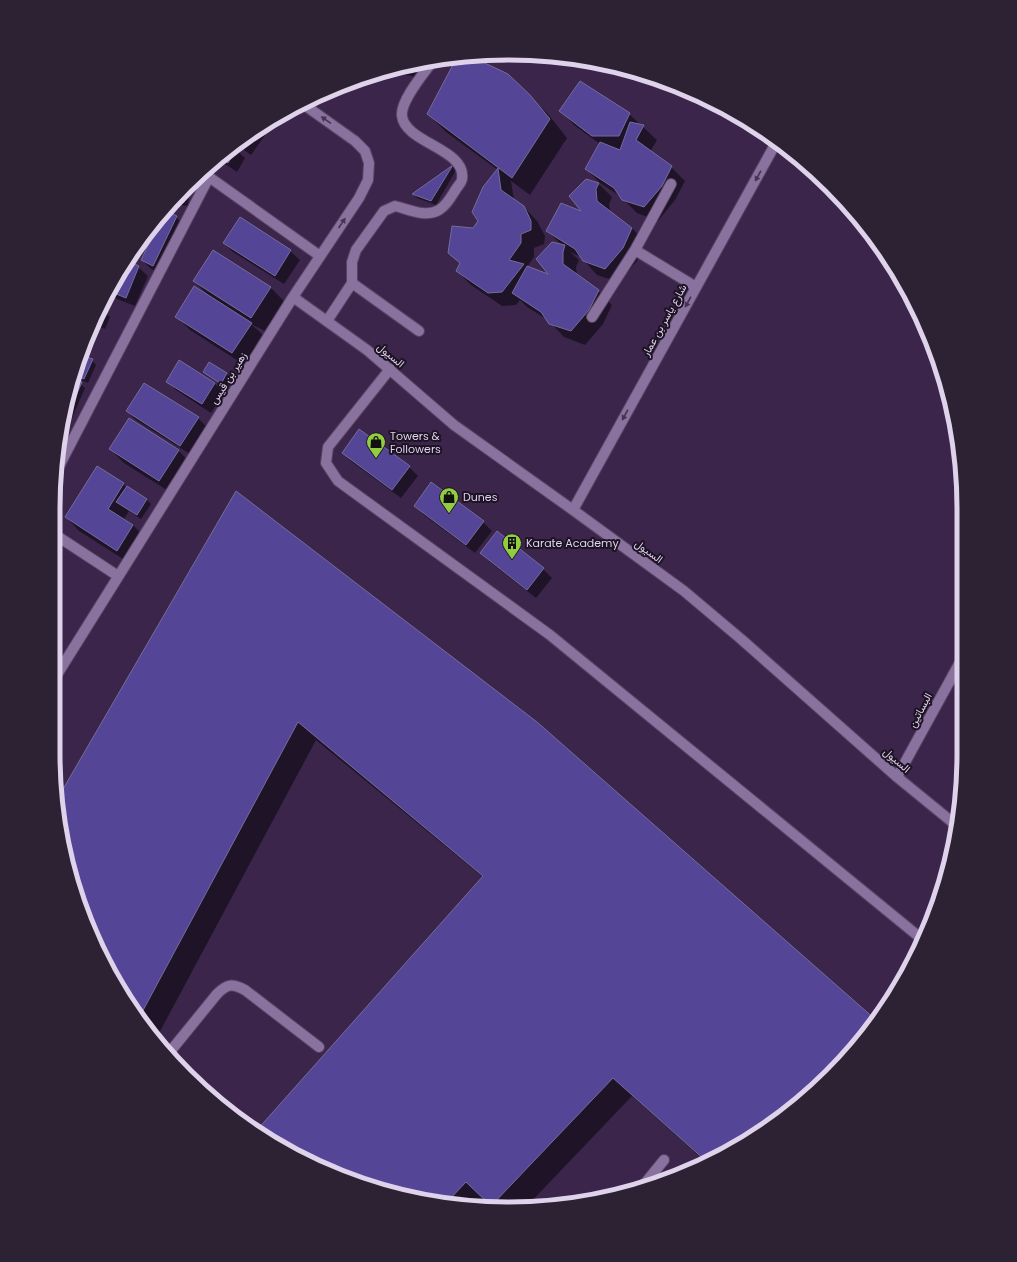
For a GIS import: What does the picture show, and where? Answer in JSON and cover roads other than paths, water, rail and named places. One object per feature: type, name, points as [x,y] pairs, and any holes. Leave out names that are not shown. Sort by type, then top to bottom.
[{"type":"street","points":[[327,321],[352,283],[352,262],[356,250],[384,211],[395,206],[426,214],[436,212],[444,207],[462,180],[462,168],[454,158],[408,128],[402,116],[404,103],[428,68]]},
{"type":"street","name":"زهير بن قيس","points":[[60,670],[293,297],[362,192],[368,180],[369,163],[365,151],[355,141],[308,107]]},
{"type":"street","name":"شارع ياسر بن عمار","points":[[573,510],[774,147]]},
{"type":"street","points":[[208,175],[320,256]]},
{"type":"street","points":[[63,458],[203,180]]},
{"type":"street","points":[[592,317],[635,250],[671,184]]},
{"type":"street","points":[[635,250],[696,287]]},
{"type":"street","points":[[352,283],[419,330]]},
{"type":"street","name":"السيول","points":[[293,297],[390,369],[454,425],[573,510],[701,606],[897,777],[951,821]]},
{"type":"street","points":[[390,369],[328,447],[326,463],[338,481],[550,635],[918,936]]},
{"type":"street","points":[[60,538],[118,576]]},
{"type":"street","name":"البساتين","points":[[897,777],[957,668]]},
{"type":"street","points":[[172,1050],[216,994],[223,988],[231,985],[238,986],[245,990],[319,1048]]},
{"type":"street","points":[[648,1180],[664,1160]]},
{"type":"place","name":"Towers & Followers","points":[[376,459]]},
{"type":"place","name":"Dunes","points":[[449,514]]},
{"type":"place","name":"Karate Academy","points":[[512,560]]}]
